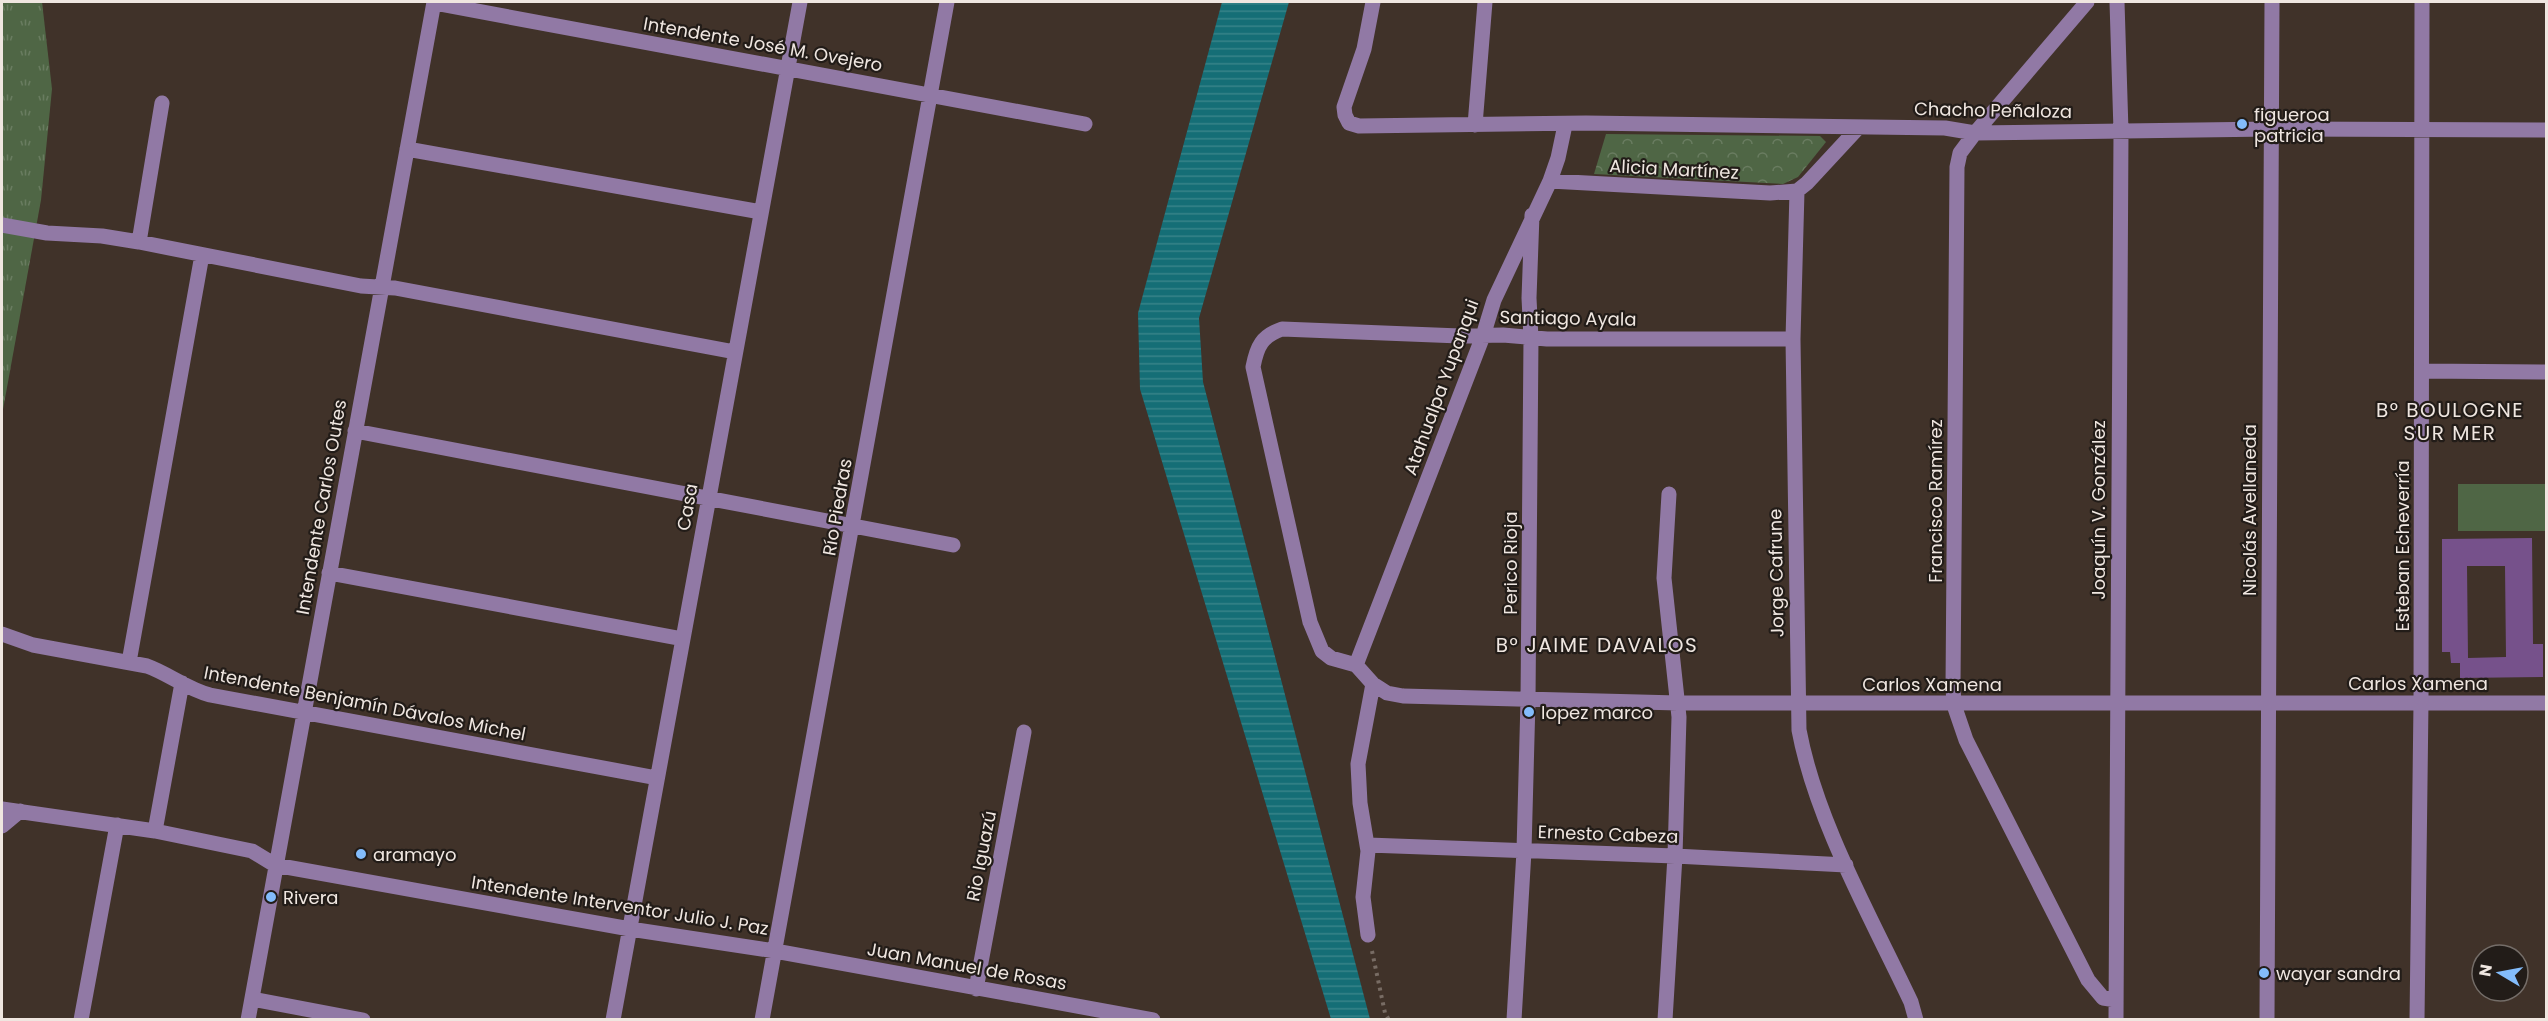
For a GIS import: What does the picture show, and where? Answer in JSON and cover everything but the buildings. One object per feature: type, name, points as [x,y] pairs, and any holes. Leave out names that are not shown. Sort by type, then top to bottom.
[{"type":"street","name":"Intendente José M. Ovejero","points":[[434,2],[1085,123]]},
{"type":"street","name":"Intendente Carlos Outes","points":[[248,1020],[434,2]]},
{"type":"street","name":"Casa","points":[[613,1020],[800,2]]},
{"type":"street","name":"Río Piedras","points":[[762,1020],[854,524],[947,2]]},
{"type":"street","name":"Chacho Peñaloza","points":[[1373,2],[1364,49],[1344,107],[1349,123],[1359,126],[1945,128],[1975,133],[2271,129],[2547,130]]},
{"type":"street","points":[[1475,125],[1485,2]]},
{"type":"street","name":"Francisco Ramírez","points":[[2087,2],[1975,133],[1960,153],[1957,167],[1954,705],[1966,740],[2088,980],[2103,998],[2116,1000]]},
{"type":"street","name":"Joaquín V. González","points":[[2116,1020],[2121,131],[2117,2]]},
{"type":"street","name":"Nicolás Avellaneda","points":[[2267,1020],[2272,2]]},
{"type":"street","name":"Esteban Echeverría","points":[[2416,1020],[2421,703],[2422,2]]},
{"type":"street","points":[[139,242],[162,103]]},
{"type":"street","name":"Atahualpa Yupanqui","points":[[1356,665],[1483,336],[1494,300],[1532,215],[1550,181],[1565,125]]},
{"type":"street","points":[[1797,191],[1858,128]]},
{"type":"street","points":[[407,149],[761,212]]},
{"type":"street","name":"Alicia Martínez","points":[[1550,181],[1770,193],[1797,191]]},
{"type":"street","name":"Jorge Cafrune","points":[[1797,191],[1793,339],[1799,730],[1811,780],[1846,865],[1911,1002],[1916,1020]]},
{"type":"street","name":"Perico Rioja","points":[[1514,1020],[1524,851],[1528,700],[1531,338],[1529,298],[1532,215]]},
{"type":"street","points":[[2,225],[47,233],[102,236],[139,242],[361,286],[381,287],[735,352]]},
{"type":"street","points":[[129,662],[202,255]]},
{"type":"street","name":"Santiago Ayala","points":[[1356,665],[1331,658],[1322,651],[1310,622],[1253,367],[1256,350],[1262,340],[1271,333],[1282,329],[1531,338],[1793,339]]},
{"type":"street","points":[[2422,371],[2547,372]]},
{"type":"street","points":[[355,431],[854,524],[953,545]]},
{"type":"street","points":[[1665,1020],[1675,856],[1678,703],[1664,578],[1669,494]]},
{"type":"street","points":[[329,573],[683,639]]},
{"type":"street","name":"Intendente Benjamín Dávalos Michel","points":[[2,634],[33,645],[129,662],[160,671],[210,695],[657,778]]},
{"type":"street","name":"Carlos Xamena","points":[[1356,665],[1372,684],[1387,693],[1404,696],[1528,700],[1954,705],[2116,702],[2547,703]]},
{"type":"street","points":[[155,831],[182,683]]},
{"type":"street","points":[[1368,935],[1363,897],[1368,845],[1360,803],[1358,764],[1372,684]]},
{"type":"street","name":"Rio Iguazú","points":[[976,988],[1024,732]]},
{"type":"street","name":"Intendente Interventor Julio J. Paz","points":[[2,809],[155,831],[252,851],[275,865],[630,929],[775,951]]},
{"type":"street","points":[[2,826],[20,811]]},
{"type":"street","points":[[81,1020],[117,825]]},
{"type":"street","name":"Ernesto Cabeza","points":[[1368,845],[1675,856],[1846,865]]},
{"type":"street","name":"Juan Manuel de Rosas","points":[[775,951],[1153,1020]]},
{"type":"street","points":[[252,999],[363,1020]]},
{"type":"path","points":[[1368,935],[1385,1013],[1389,1020]]},
{"type":"green space","points":[[2,2],[42,2],[52,89],[41,200],[2,415]]},
{"type":"green space","points":[[1606,134],[1820,136],[1826,142],[1798,177],[1783,184],[1594,174]]},
{"type":"green space","points":[[2458,484],[2546,484],[2546,531],[2458,531]]},
{"type":"water","points":[[1222,2],[1289,2],[1199,318],[1203,382],[1370,1019],[1331,1019],[1140,389],[1138,313]]},
{"type":"place","name":"figueroa patricia","points":[[2242,124]]},
{"type":"place","name":"lopez marco","points":[[1529,712]]},
{"type":"place","name":"aramayo","points":[[361,854]]},
{"type":"place","name":"Rivera","points":[[271,897]]},
{"type":"place","name":"wayar sandra","points":[[2264,973]]},
{"type":"district","name":"B° BOULOGNE SUR MER","points":[[2450,422]]},
{"type":"district","name":"B° JAIME DAVALOS","points":[[1597,645]]}]
